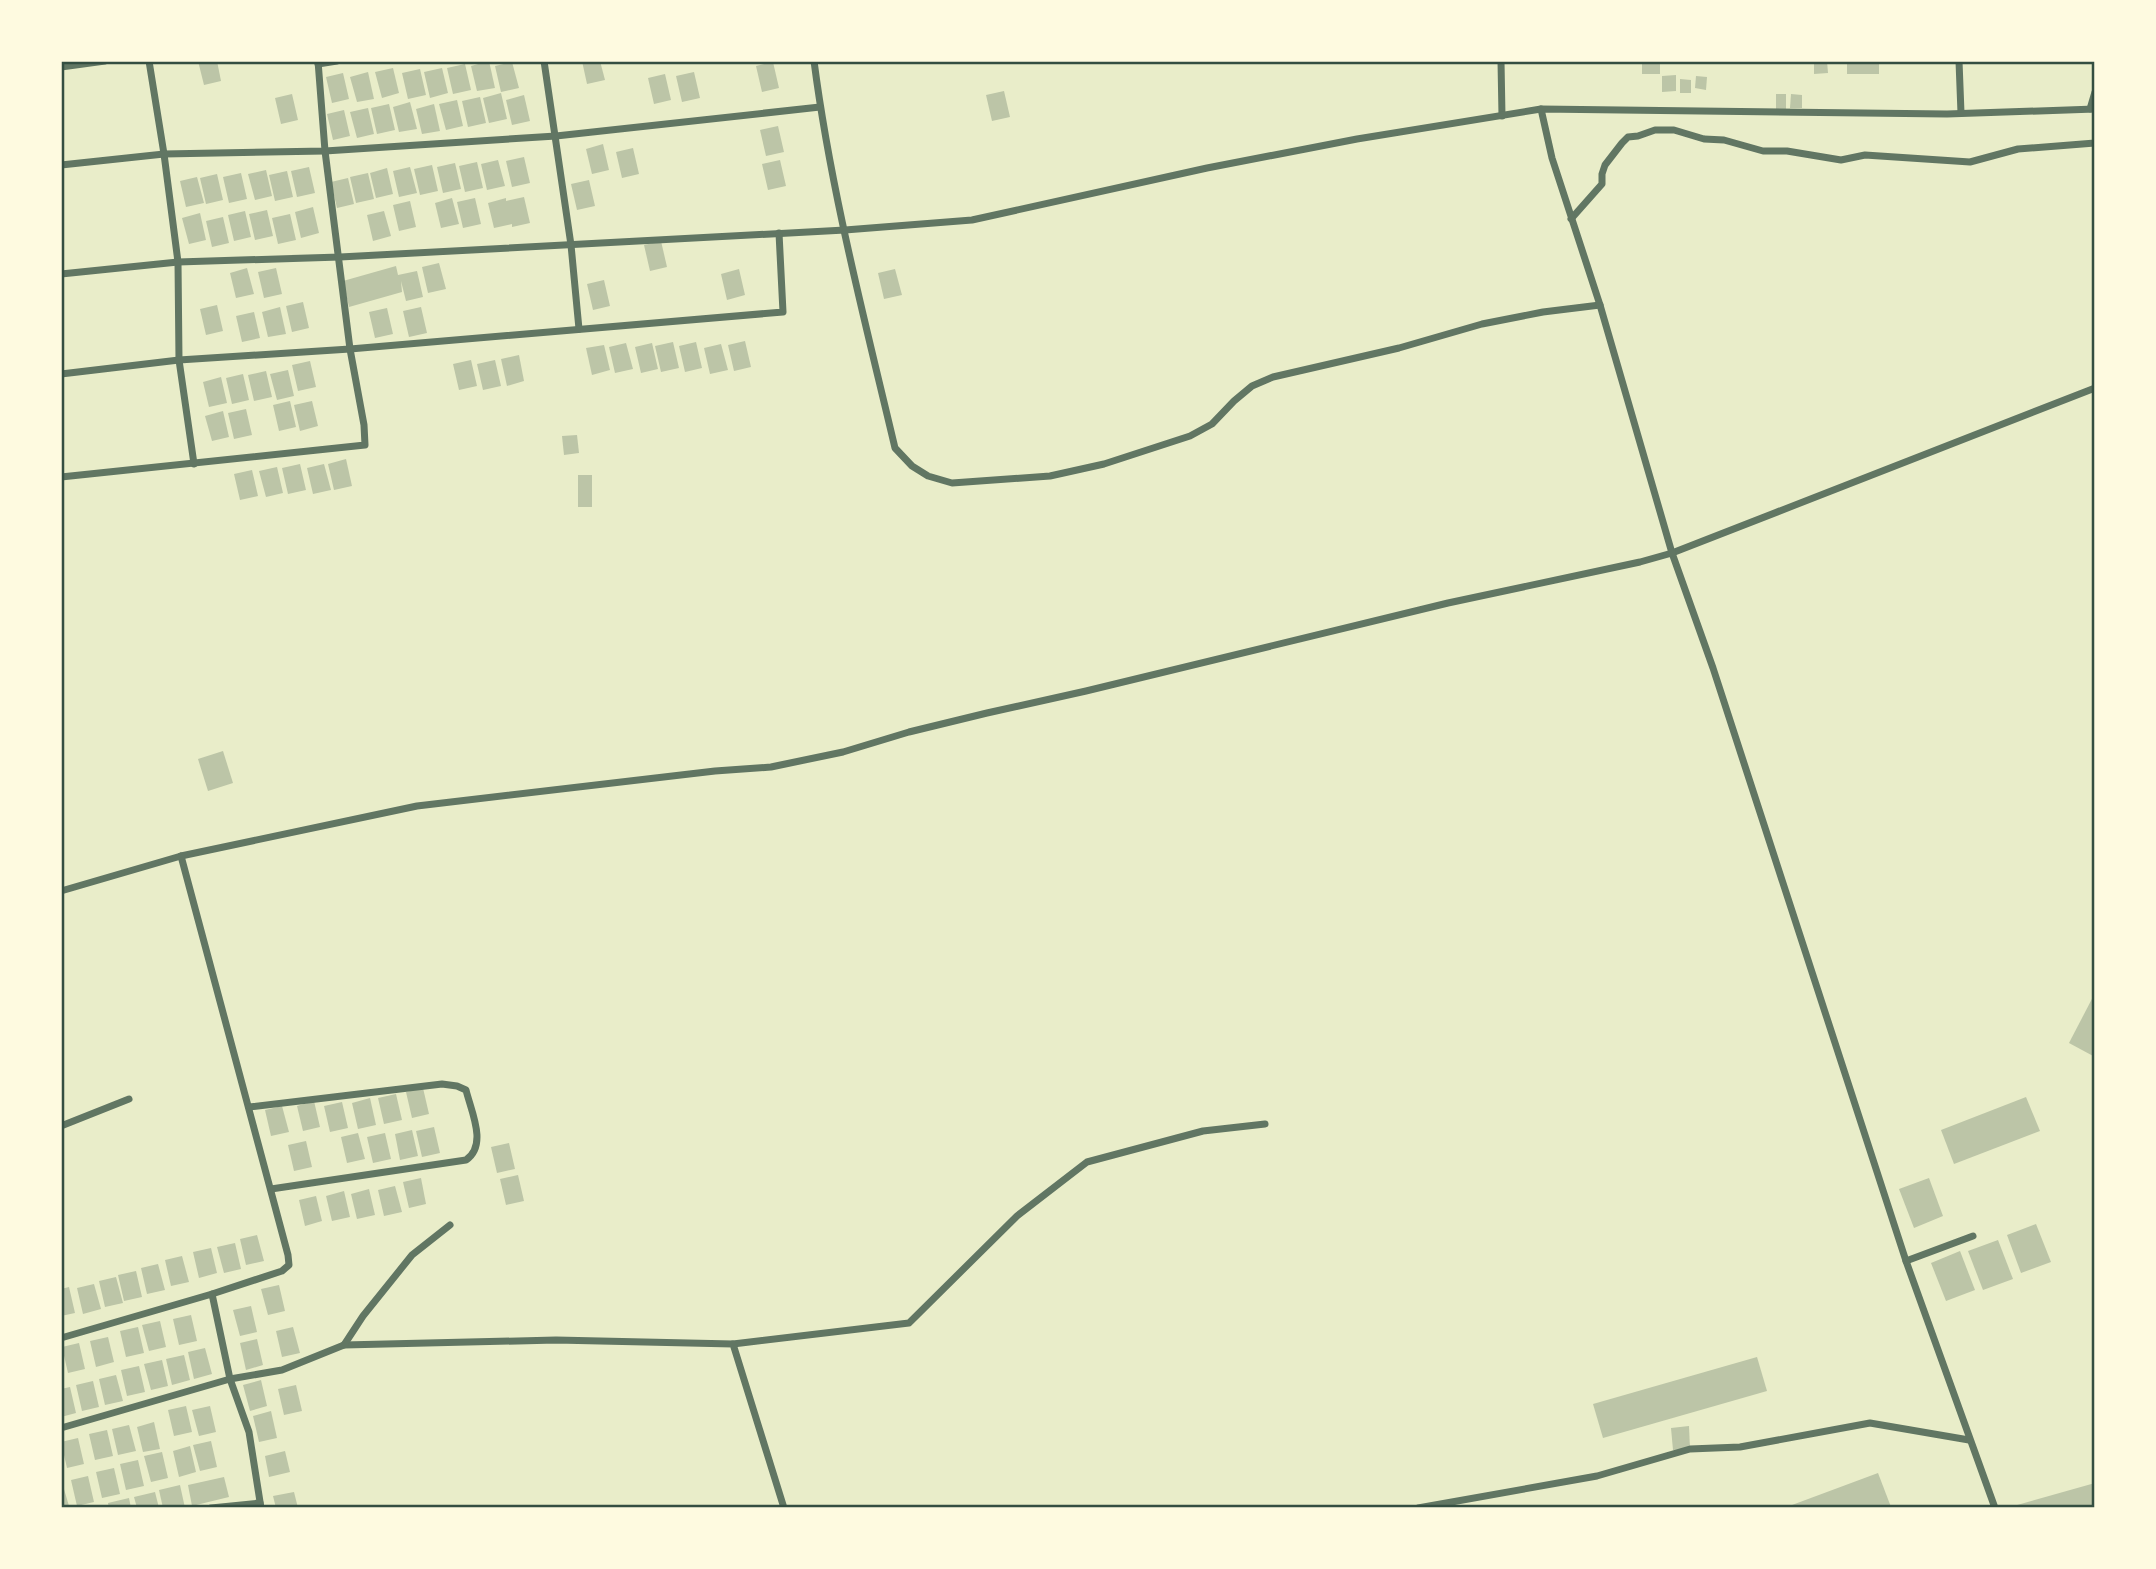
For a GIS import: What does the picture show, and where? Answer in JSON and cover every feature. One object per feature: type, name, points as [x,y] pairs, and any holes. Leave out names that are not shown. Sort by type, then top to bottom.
[{"type":"street","points":[[61,67],[105,61]]},
{"type":"street","points":[[149,61],[178,262],[179,360],[194,464]]},
{"type":"street","points":[[61,477],[365,445],[325,151],[318,62],[337,61]]},
{"type":"street","points":[[544,61],[571,245],[579,329]]},
{"type":"street","points":[[814,61],[820,107],[845,230],[895,449],[912,466],[952,483],[1050,476],[1104,464],[1191,436],[1212,424],[1252,386],[1273,377],[1399,348],[1482,324],[1543,312],[1600,306]]},
{"type":"street","points":[[1501,61],[1502,116]]},
{"type":"street","points":[[1959,61],[1961,113]]},
{"type":"street","points":[[61,274],[178,262],[571,245],[972,220],[1207,168],[1357,139],[1541,109],[1961,113],[2093,109],[2095,92]]},
{"type":"street","points":[[61,165],[164,154],[325,151],[556,136],[820,107]]},
{"type":"street","points":[[1541,109],[1552,158],[1600,306],[1672,553],[1718,681],[1906,1261],[1995,1508]]},
{"type":"street","points":[[1571,219],[1602,184],[1605,165],[1622,143],[1628,137],[1655,130],[1674,130],[1763,151],[1787,151],[1842,160],[1865,155],[1970,163],[2018,149],[2095,144]]},
{"type":"street","points":[[61,374],[179,360],[350,349],[783,312],[779,233]]},
{"type":"street","points":[[61,891],[181,856],[391,811],[508,794],[771,767],[843,752],[974,716],[1448,603],[1640,562],[1672,553],[2095,388]]},
{"type":"street","points":[[61,1338],[212,1294],[282,1271],[289,1265],[181,856]]},
{"type":"street","points":[[249,1107],[450,1084],[466,1090],[469,1101],[478,1143],[474,1154],[466,1160],[271,1189]]},
{"type":"street","points":[[61,1126],[129,1099]]},
{"type":"street","points":[[61,1428],[230,1379],[282,1370],[344,1345],[556,1339],[733,1344],[909,1323],[1017,1216],[1087,1162],[1203,1131],[1265,1124]]},
{"type":"street","points":[[344,1345],[363,1316],[412,1255],[450,1225]]},
{"type":"street","points":[[1906,1261],[1973,1236]]},
{"type":"street","points":[[211,1508],[261,1505],[249,1432],[230,1379],[212,1294]]},
{"type":"street","points":[[733,1344],[785,1508]]},
{"type":"street","points":[[1418,1508],[1597,1476],[1690,1449],[1740,1447],[1870,1423],[1969,1440]]},
{"type":"building","points":[[198,61],[217,61],[221,81],[204,85]]},
{"type":"building","points":[[489,61],[495,88],[477,91],[471,66]]},
{"type":"building","points":[[582,61],[600,61],[605,80],[587,84]]},
{"type":"building","points":[[1642,61],[1660,61],[1660,74],[1642,74]]},
{"type":"building","points":[[1814,61],[1827,61],[1828,73],[1814,74]]},
{"type":"building","points":[[1847,61],[1879,61],[1879,74],[1847,74]]},
{"type":"building","points":[[512,62],[519,88],[501,92],[495,66]]},
{"type":"building","points":[[773,62],[779,88],[762,92],[756,66]]},
{"type":"building","points":[[465,64],[471,90],[453,94],[447,68]]},
{"type":"building","points":[[393,68],[399,93],[382,98],[375,72]]},
{"type":"building","points":[[442,68],[448,93],[430,98],[424,72]]},
{"type":"building","points":[[420,69],[426,95],[408,99],[402,73]]},
{"type":"building","points":[[368,72],[374,99],[357,102],[350,77]]},
{"type":"building","points":[[694,72],[700,98],[682,102],[676,76]]},
{"type":"building","points":[[343,73],[349,99],[332,103],[326,77]]},
{"type":"building","points":[[665,74],[671,100],[654,104],[648,78]]},
{"type":"building","points":[[1676,75],[1676,91],[1662,92],[1662,76]]},
{"type":"building","points":[[1696,76],[1707,77],[1706,90],[1695,88]]},
{"type":"building","points":[[1680,79],[1691,80],[1691,93],[1680,93]]},
{"type":"building","points":[[1004,91],[1010,117],[992,121],[986,95]]},
{"type":"building","points":[[501,93],[507,119],[489,123],[483,98]]},
{"type":"building","points":[[292,94],[298,120],[281,124],[275,98]]},
{"type":"building","points":[[1776,94],[1786,94],[1786,110],[1776,110]]},
{"type":"building","points":[[1791,94],[1802,95],[1802,108],[1790,108]]},
{"type":"building","points":[[524,95],[530,121],[512,125],[506,100]]},
{"type":"building","points":[[480,97],[486,123],[468,127],[462,101]]},
{"type":"building","points":[[457,100],[463,126],[446,130],[439,104]]},
{"type":"building","points":[[410,102],[417,129],[399,132],[393,107]]},
{"type":"building","points":[[389,104],[395,130],[377,134],[371,108]]},
{"type":"building","points":[[434,104],[440,131],[422,134],[416,109]]},
{"type":"building","points":[[368,108],[374,134],[357,138],[350,112]]},
{"type":"building","points":[[344,110],[350,136],[333,140],[327,114]]},
{"type":"building","points":[[778,126],[784,152],[766,156],[760,130]]},
{"type":"building","points":[[603,144],[609,170],[592,174],[586,149]]},
{"type":"building","points":[[633,148],[639,174],[622,178],[616,152]]},
{"type":"building","points":[[524,157],[530,183],[512,187],[506,161]]},
{"type":"building","points":[[498,160],[505,186],[487,190],[481,164]]},
{"type":"building","points":[[780,160],[786,186],[768,190],[762,164]]},
{"type":"building","points":[[477,162],[483,188],[465,192],[459,166]]},
{"type":"building","points":[[455,163],[461,189],[443,193],[437,167]]},
{"type":"building","points":[[432,165],[438,191],[420,195],[414,169]]},
{"type":"building","points":[[309,167],[315,193],[297,197],[291,171]]},
{"type":"building","points":[[410,167],[417,193],[399,197],[393,171]]},
{"type":"building","points":[[387,168],[393,194],[376,198],[370,173]]},
{"type":"building","points":[[266,170],[272,196],[255,200],[248,174]]},
{"type":"building","points":[[287,171],[293,197],[275,201],[269,175]]},
{"type":"building","points":[[241,173],[247,199],[229,203],[223,177]]},
{"type":"building","points":[[368,173],[374,199],[356,203],[350,177]]},
{"type":"building","points":[[217,174],[223,200],[206,204],[200,178]]},
{"type":"building","points":[[197,177],[204,203],[186,207],[180,181]]},
{"type":"building","points":[[348,178],[354,204],[337,208],[331,182]]},
{"type":"building","points":[[589,180],[595,206],[577,210],[571,184]]},
{"type":"building","points":[[524,197],[530,223],[494,228],[488,203]]},
{"type":"building","points":[[452,198],[459,224],[441,228],[435,203]]},
{"type":"building","points":[[475,198],[481,224],[463,228],[457,202]]},
{"type":"building","points":[[410,201],[416,227],[399,231],[393,205]]},
{"type":"building","points":[[313,207],[319,233],[301,238],[295,212]]},
{"type":"building","points":[[267,210],[273,236],[255,240],[249,214]]},
{"type":"building","points":[[245,211],[251,237],[234,241],[228,215]]},
{"type":"building","points":[[384,211],[391,236],[373,241],[367,215]]},
{"type":"building","points":[[200,213],[206,240],[189,244],[182,218]]},
{"type":"building","points":[[290,214],[296,240],[278,244],[272,218]]},
{"type":"building","points":[[223,217],[229,243],[212,247],[206,221]]},
{"type":"building","points":[[661,241],[667,267],[650,271],[644,245]]},
{"type":"building","points":[[439,263],[446,289],[428,293],[422,267]]},
{"type":"building","points":[[396,266],[398,275],[417,271],[423,297],[406,301],[401,281],[402,292],[349,307],[343,281]]},
{"type":"building","points":[[247,268],[254,294],[236,298],[230,273]]},
{"type":"building","points":[[276,268],[282,294],[264,298],[258,272]]},
{"type":"building","points":[[739,269],[745,295],[727,300],[721,274]]},
{"type":"building","points":[[895,269],[902,295],[884,299],[878,273]]},
{"type":"building","points":[[604,280],[610,306],[593,310],[587,284]]},
{"type":"building","points":[[303,302],[309,328],[292,332],[286,306]]},
{"type":"building","points":[[217,305],[223,331],[206,335],[200,309]]},
{"type":"building","points":[[280,307],[286,334],[268,337],[262,312]]},
{"type":"building","points":[[421,307],[427,333],[409,337],[403,311]]},
{"type":"building","points":[[387,308],[393,334],[375,338],[369,312]]},
{"type":"building","points":[[254,312],[260,338],[242,342],[236,316]]},
{"type":"building","points":[[745,341],[751,367],[734,371],[728,345]]},
{"type":"building","points":[[673,342],[679,368],[661,372],[655,346]]},
{"type":"building","points":[[696,342],[702,368],[685,372],[679,346]]},
{"type":"building","points":[[626,343],[633,369],[615,373],[609,347]]},
{"type":"building","points":[[652,343],[658,369],[641,373],[635,347]]},
{"type":"building","points":[[721,344],[728,370],[710,374],[704,348]]},
{"type":"building","points":[[604,345],[610,370],[592,375],[586,348]]},
{"type":"building","points":[[519,355],[524,381],[507,386],[501,359]]},
{"type":"building","points":[[471,360],[477,386],[459,390],[453,364]]},
{"type":"building","points":[[495,360],[501,386],[483,390],[477,364]]},
{"type":"building","points":[[310,361],[316,387],[298,391],[292,365]]},
{"type":"building","points":[[288,370],[294,396],[277,400],[270,374]]},
{"type":"building","points":[[266,371],[272,397],[254,401],[248,375]]},
{"type":"building","points":[[243,374],[249,400],[232,404],[226,378]]},
{"type":"building","points":[[221,377],[227,403],[209,407],[203,382]]},
{"type":"building","points":[[290,401],[296,427],[279,431],[273,405]]},
{"type":"building","points":[[312,401],[318,426],[300,431],[294,405]]},
{"type":"building","points":[[246,409],[252,435],[234,439],[228,413]]},
{"type":"building","points":[[223,411],[229,437],[212,441],[205,416]]},
{"type":"building","points":[[577,435],[579,453],[564,455],[562,436]]},
{"type":"building","points":[[346,459],[352,486],[334,490],[328,464]]},
{"type":"building","points":[[300,464],[306,490],[288,494],[282,468]]},
{"type":"building","points":[[324,464],[331,490],[313,494],[307,468]]},
{"type":"building","points":[[277,467],[283,493],[266,497],[259,471]]},
{"type":"building","points":[[252,470],[258,496],[240,500],[234,474]]},
{"type":"building","points":[[578,475],[592,475],[592,507],[578,507]]},
{"type":"building","points":[[223,751],[233,783],[208,791],[198,759]]},
{"type":"building","points":[[2095,993],[2095,1057],[2069,1043]]},
{"type":"building","points":[[423,1088],[429,1114],[412,1118],[406,1092]]},
{"type":"building","points":[[396,1094],[402,1120],[384,1124],[378,1098]]},
{"type":"building","points":[[2026,1097],[2040,1131],[1954,1164],[1941,1130]]},
{"type":"building","points":[[370,1098],[376,1125],[358,1129],[352,1103]]},
{"type":"building","points":[[314,1101],[320,1127],[303,1131],[297,1106]]},
{"type":"building","points":[[342,1102],[348,1128],[330,1132],[324,1106]]},
{"type":"building","points":[[282,1106],[289,1132],[271,1136],[265,1110]]},
{"type":"building","points":[[434,1127],[440,1153],[422,1157],[416,1131]]},
{"type":"building","points":[[412,1130],[418,1156],[400,1160],[395,1134]]},
{"type":"building","points":[[358,1133],[365,1159],[347,1163],[341,1137]]},
{"type":"building","points":[[385,1133],[391,1159],[373,1163],[367,1137]]},
{"type":"building","points":[[306,1141],[312,1167],[294,1171],[288,1145]]},
{"type":"building","points":[[509,1143],[515,1169],[497,1173],[491,1147]]},
{"type":"building","points":[[518,1175],[524,1201],[506,1205],[500,1179]]},
{"type":"building","points":[[421,1178],[426,1204],[409,1208],[403,1182]]},
{"type":"building","points":[[1929,1178],[1943,1216],[1914,1228],[1899,1189]]},
{"type":"building","points":[[395,1186],[402,1212],[384,1216],[378,1190]]},
{"type":"building","points":[[369,1189],[375,1215],[357,1219],[351,1194]]},
{"type":"building","points":[[344,1191],[350,1217],[332,1221],[326,1196]]},
{"type":"building","points":[[316,1196],[322,1221],[305,1226],[299,1200]]},
{"type":"building","points":[[2036,1224],[2051,1262],[2021,1273],[2007,1235]]},
{"type":"building","points":[[257,1235],[264,1261],[246,1265],[240,1239]]},
{"type":"building","points":[[1998,1240],[2013,1279],[1983,1290],[1968,1251]]},
{"type":"building","points":[[235,1243],[241,1269],[224,1273],[217,1247]]},
{"type":"building","points":[[211,1248],[217,1273],[199,1278],[193,1252]]},
{"type":"building","points":[[1960,1251],[1975,1290],[1946,1301],[1931,1263]]},
{"type":"building","points":[[182,1256],[189,1282],[171,1286],[165,1260]]},
{"type":"building","points":[[158,1264],[165,1290],[147,1294],[141,1268]]},
{"type":"building","points":[[136,1271],[142,1297],[124,1301],[118,1275]]},
{"type":"building","points":[[116,1277],[123,1303],[105,1307],[99,1281]]},
{"type":"building","points":[[94,1284],[101,1309],[83,1314],[77,1288]]},
{"type":"building","points":[[279,1285],[285,1311],[268,1315],[261,1289]]},
{"type":"building","points":[[69,1287],[75,1313],[61,1316],[61,1289]]},
{"type":"building","points":[[251,1306],[257,1332],[240,1336],[233,1310]]},
{"type":"building","points":[[191,1315],[197,1341],[179,1345],[173,1319]]},
{"type":"building","points":[[160,1321],[166,1347],[149,1351],[142,1325]]},
{"type":"building","points":[[138,1327],[144,1353],[126,1357],[120,1331]]},
{"type":"building","points":[[293,1327],[300,1353],[282,1357],[276,1331]]},
{"type":"building","points":[[108,1337],[114,1362],[96,1367],[90,1341]]},
{"type":"building","points":[[257,1339],[263,1365],[246,1370],[240,1343]]},
{"type":"building","points":[[79,1343],[85,1369],[68,1373],[62,1347]]},
{"type":"building","points":[[205,1348],[212,1374],[194,1379],[188,1352]]},
{"type":"building","points":[[184,1355],[190,1380],[172,1385],[166,1359]]},
{"type":"building","points":[[1757,1357],[1767,1391],[1603,1438],[1593,1404]]},
{"type":"building","points":[[162,1360],[168,1386],[151,1390],[144,1364]]},
{"type":"building","points":[[139,1366],[145,1392],[127,1396],[121,1370]]},
{"type":"building","points":[[116,1375],[123,1401],[105,1405],[99,1379]]},
{"type":"building","points":[[261,1380],[267,1406],[250,1411],[243,1385]]},
{"type":"building","points":[[93,1381],[99,1407],[82,1411],[76,1385]]},
{"type":"building","points":[[296,1385],[302,1411],[284,1415],[278,1389]]},
{"type":"building","points":[[70,1387],[76,1413],[61,1417],[61,1389]]},
{"type":"building","points":[[186,1406],[192,1432],[174,1436],[168,1410]]},
{"type":"building","points":[[210,1406],[216,1432],[199,1436],[192,1410]]},
{"type":"building","points":[[271,1411],[277,1438],[259,1442],[253,1416]]},
{"type":"building","points":[[154,1422],[160,1449],[143,1452],[137,1427]]},
{"type":"building","points":[[129,1425],[136,1451],[118,1455],[112,1429]]},
{"type":"building","points":[[1689,1426],[1690,1449],[1673,1450],[1671,1428]]},
{"type":"building","points":[[107,1430],[113,1456],[95,1460],[89,1434]]},
{"type":"building","points":[[78,1438],[84,1464],[67,1468],[61,1442]]},
{"type":"building","points":[[211,1441],[217,1467],[200,1471],[193,1445]]},
{"type":"building","points":[[190,1446],[196,1472],[179,1477],[173,1451]]},
{"type":"building","points":[[285,1451],[290,1472],[269,1477],[265,1456]]},
{"type":"building","points":[[162,1452],[168,1478],[151,1482],[144,1456]]},
{"type":"building","points":[[138,1460],[144,1486],[126,1490],[120,1464]]},
{"type":"building","points":[[114,1468],[120,1494],[102,1498],[96,1472]]},
{"type":"building","points":[[1878,1473],[1891,1507],[1793,1508],[1792,1505]]},
{"type":"building","points":[[88,1476],[94,1502],[77,1506],[71,1480]]},
{"type":"building","points":[[224,1477],[229,1497],[192,1506],[188,1485]]},
{"type":"building","points":[[61,1479],[69,1506],[61,1508]]},
{"type":"building","points":[[2095,1483],[2095,1508],[2010,1507]]},
{"type":"building","points":[[180,1485],[185,1508],[163,1508],[159,1490]]},
{"type":"building","points":[[155,1492],[159,1508],[137,1508],[134,1497]]},
{"type":"building","points":[[294,1492],[298,1508],[276,1508],[273,1496]]},
{"type":"building","points":[[129,1498],[131,1508],[109,1508],[108,1503]]}]
